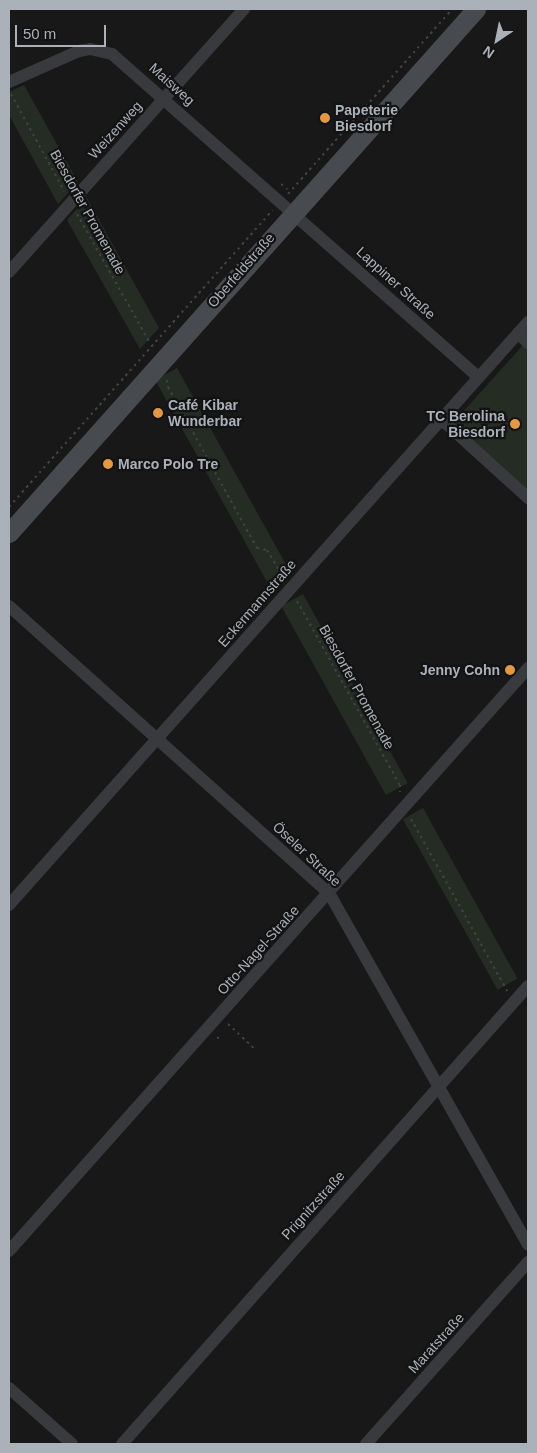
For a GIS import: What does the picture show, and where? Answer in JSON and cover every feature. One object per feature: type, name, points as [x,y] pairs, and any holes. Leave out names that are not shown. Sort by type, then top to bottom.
[{"type":"street","name":"Weizenweg","points":[[9,272],[244,9]]},
{"type":"street","name":"Oberfeldstraße","points":[[9,533],[287,207],[476,9]]},
{"type":"street","name":"Maisweg","points":[[9,82],[64,56],[95,50],[122,60],[287,207]]},
{"type":"street","name":"Lappiner Straße","points":[[287,207],[479,377]]},
{"type":"street","name":"Eckermannstraße","points":[[9,905],[528,322]]},
{"type":"street","points":[[518,333],[528,343]]},
{"type":"street","points":[[441,419],[528,498]]},
{"type":"street","name":"Öseler Straße","points":[[9,606],[329,893],[528,1245]]},
{"type":"street","name":"Otto-Nagel-Straße","points":[[9,1251],[528,668]]},
{"type":"street","name":"Prignitzstraße","points":[[122,1444],[528,986]]},
{"type":"street","name":"Maratstraße","points":[[366,1444],[528,1262]]},
{"type":"street","points":[[9,1388],[72,1444]]},
{"type":"path","points":[[9,507],[287,207],[452,9]]},
{"type":"path","name":"Biesdorfer Promenade","points":[[9,90],[150,343]]},
{"type":"path","points":[[281,184],[287,189]]},
{"type":"path","name":"Biesdorfer Promenade","points":[[167,374],[168,387],[258,548],[267,550],[290,588],[400,785],[405,805],[414,827],[505,989],[516,999]]},
{"type":"path","points":[[228,1024],[254,1048]]},
{"type":"path","points":[[216,1037],[222,1041]]},
{"type":"shaded area","points":[[24,85],[78,182],[58,204],[9,115],[9,92]]},
{"type":"shaded area","points":[[87,198],[159,328],[140,349],[67,220]]},
{"type":"shaded area","points":[[523,345],[528,348],[528,493],[452,424]]},
{"type":"shaded area","points":[[177,368],[289,570],[267,582],[155,380]]},
{"type":"shaded area","points":[[303,594],[408,783],[386,795],[281,606]]},
{"type":"shaded area","points":[[423,808],[518,979],[497,990],[403,819]]},
{"type":"place","name":"Papeterie Biesdorf","points":[[325,118]]},
{"type":"place","name":"Café Kibar Wunderbar","points":[[158,413]]},
{"type":"place","name":"TC Berolina Biesdorf","points":[[515,424]]},
{"type":"place","name":"Marco Polo Tre","points":[[108,464]]},
{"type":"place","name":"Jenny Cohn","points":[[510,670]]}]
